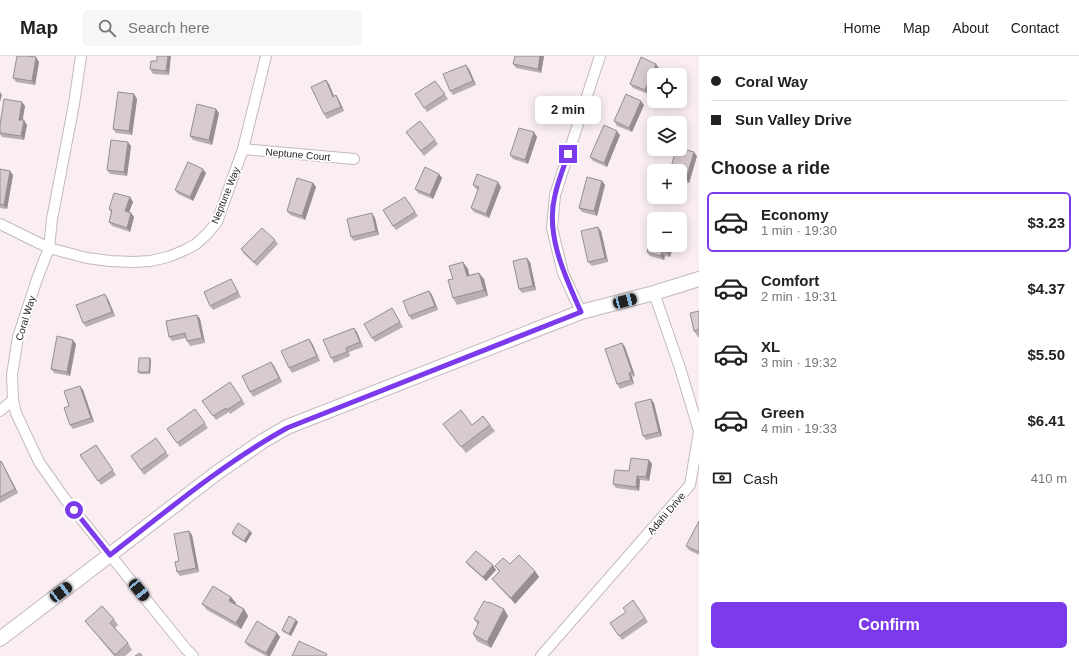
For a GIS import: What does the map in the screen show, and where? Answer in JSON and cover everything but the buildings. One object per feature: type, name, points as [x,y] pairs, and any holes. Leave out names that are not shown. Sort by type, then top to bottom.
[{"type":"street","name":"Coral Way","points":[[80,56],[74,104],[52,219],[49,248],[18,337],[12,375],[13,400],[16,413],[39,462],[110,555],[193,656]]},
{"type":"street","name":"Neptune Way","points":[[0,224],[49,248],[87,258],[110,261],[150,261],[168,257],[186,250],[201,239],[217,222],[243,149],[266,56]]},
{"type":"street","points":[[581,312],[563,273],[552,228],[555,195],[600,56]]},
{"type":"street","name":"Neptune Court","points":[[243,149],[354,159]]},
{"type":"street","points":[[0,639],[218,472],[263,441],[287,428],[581,312],[654,293],[699,279]]},
{"type":"street","name":"Adahi Drive","points":[[542,656],[690,485],[699,431],[680,368],[654,293]]},
{"type":"street","points":[[0,411],[13,400]]},
{"type":"route","points":[[74,510],[110,555],[218,472],[263,441],[287,428],[581,312],[563,273],[552,228],[555,195],[568,154]]}]
